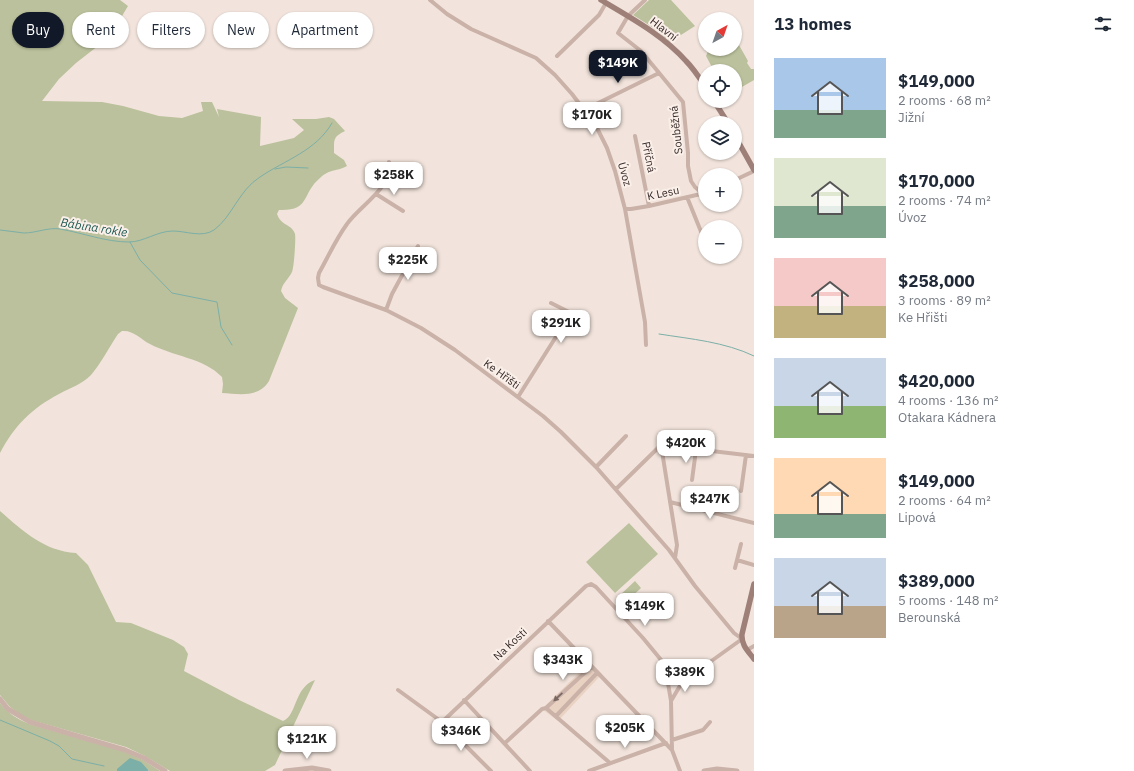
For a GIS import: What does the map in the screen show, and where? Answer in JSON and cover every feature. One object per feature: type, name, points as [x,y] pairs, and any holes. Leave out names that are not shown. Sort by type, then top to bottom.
[{"type":"main road","name":"Hlavní","points":[[604,2],[654,33],[684,58],[698,77]]},
{"type":"main road","points":[[742,149],[754,171]]},
{"type":"main road","points":[[754,584],[742,634],[743,644],[754,659]]},
{"type":"street","name":"Úvoz","points":[[430,0],[447,14],[471,29],[536,58],[562,82],[596,126],[607,148],[625,209],[645,322],[646,345]]},
{"type":"street","points":[[628,16],[645,0]]},
{"type":"street","points":[[557,56],[599,15],[604,2]]},
{"type":"street","name":"Souběžná","points":[[628,16],[618,33],[641,51],[683,102],[688,166],[691,181],[698,189]]},
{"type":"street","points":[[584,110],[659,73]]},
{"type":"street","name":"Příčná","points":[[635,136],[649,206]]},
{"type":"street","name":"Ke Hřišti","points":[[389,162],[389,172],[387,177],[376,194],[360,208],[347,223],[318,278],[319,284],[323,287],[386,310],[439,339],[518,397],[561,432],[616,489],[675,558],[695,586],[734,633],[742,639]]},
{"type":"street","points":[[742,177],[754,171]]},
{"type":"street","points":[[376,194],[403,211]]},
{"type":"street","name":"K Lesu","points":[[625,209],[649,206],[698,194]]},
{"type":"street","points":[[687,197],[698,224]]},
{"type":"street","points":[[386,310],[392,294],[418,246]]},
{"type":"street","points":[[518,397],[571,313],[551,303]]},
{"type":"street","points":[[596,467],[626,436]]},
{"type":"street","points":[[661,445],[754,456]]},
{"type":"street","points":[[616,489],[661,445]]},
{"type":"street","points":[[661,445],[677,545],[675,558]]},
{"type":"street","points":[[692,480],[696,450]]},
{"type":"street","points":[[741,491],[746,455]]},
{"type":"street","points":[[670,502],[754,523]]},
{"type":"street","points":[[735,568],[741,544]]},
{"type":"street","points":[[737,560],[754,565]]},
{"type":"street","name":"Na Kosti","points":[[442,722],[586,586],[591,584],[594,584],[643,638],[665,665]]},
{"type":"street","points":[[548,622],[666,743],[672,750],[680,771]]},
{"type":"street","points":[[671,701],[681,684],[742,639]]},
{"type":"street","points":[[747,650],[754,646]]},
{"type":"street","points":[[665,665],[681,684]]},
{"type":"street","points":[[665,665],[671,701],[672,750]]},
{"type":"street","points":[[505,743],[542,709],[546,708],[591,666]]},
{"type":"street","points":[[556,716],[597,673]]},
{"type":"street","points":[[398,690],[442,722],[491,771]]},
{"type":"street","points":[[0,699],[8,709],[30,722],[126,750],[144,758],[165,771]]},
{"type":"street","points":[[464,700],[530,771]]},
{"type":"street","points":[[546,708],[610,763]]},
{"type":"street","points":[[672,740],[703,730],[710,722]]},
{"type":"street","points":[[589,771],[666,743]]},
{"type":"street","points":[[285,771],[312,768],[329,771]]},
{"type":"street","points":[[704,771],[717,769],[737,771]]},
{"type":"green space","points":[[0,0],[120,0],[128,6],[124,12],[72,12],[72,48],[95,48],[59,79],[42,101],[102,102],[159,116],[182,118],[203,111],[201,102],[212,102],[219,117],[217,109],[261,117],[260,146],[294,138],[304,130],[292,119],[316,119],[329,117],[334,119],[345,131],[338,135],[335,139],[334,153],[344,160],[347,166],[330,171],[320,178],[314,184],[301,205],[289,210],[279,210],[277,214],[281,221],[291,228],[295,234],[293,269],[281,291],[285,298],[298,308],[269,381],[265,386],[254,393],[248,394],[222,393],[222,377],[215,371],[197,361],[146,342],[133,333],[122,331],[118,334],[91,375],[32,412],[18,426],[0,453]]},
{"type":"green space","points":[[649,0],[671,0],[695,26],[670,42],[652,27],[633,15]]},
{"type":"green space","points":[[742,50],[748,61],[747,63],[751,69],[754,69],[754,80],[742,87],[742,64],[710,64],[706,56],[742,56]]},
{"type":"green space","points":[[0,511],[26,533],[44,544],[64,551],[76,553],[88,565],[116,622],[131,623],[173,640],[184,647],[188,654],[184,671],[283,721],[288,718],[303,689],[315,680],[275,765],[265,771],[170,771],[126,747],[31,720],[10,707],[0,695]]},
{"type":"green space","points":[[629,523],[658,554],[615,593],[586,562]]},
{"type":"green space","points":[[635,581],[641,588],[625,603],[619,596]]},
{"type":"green space","points":[[0,703],[6,710],[29,724],[125,752],[143,760],[160,771],[0,771]]},
{"type":"shaded area","points":[[590,662],[602,674],[558,721],[542,709]]},
{"type":"water","points":[[130,758],[141,762],[149,771],[117,771],[117,769]]},
{"type":"waterway","name":"Bábina rokle","points":[[0,230],[24,233],[56,229],[120,242],[135,242],[167,231],[204,234],[214,230],[220,225],[246,189],[253,182],[309,148],[318,141],[332,123]]},
{"type":"waterway","points":[[275,169],[286,167],[308,168]]},
{"type":"waterway","points":[[130,242],[140,260],[172,293],[217,302],[221,327],[232,345]]},
{"type":"waterway","points":[[659,334],[720,344],[754,356]]},
{"type":"waterway","points":[[0,720],[50,741],[59,746],[72,759],[104,766]]}]
